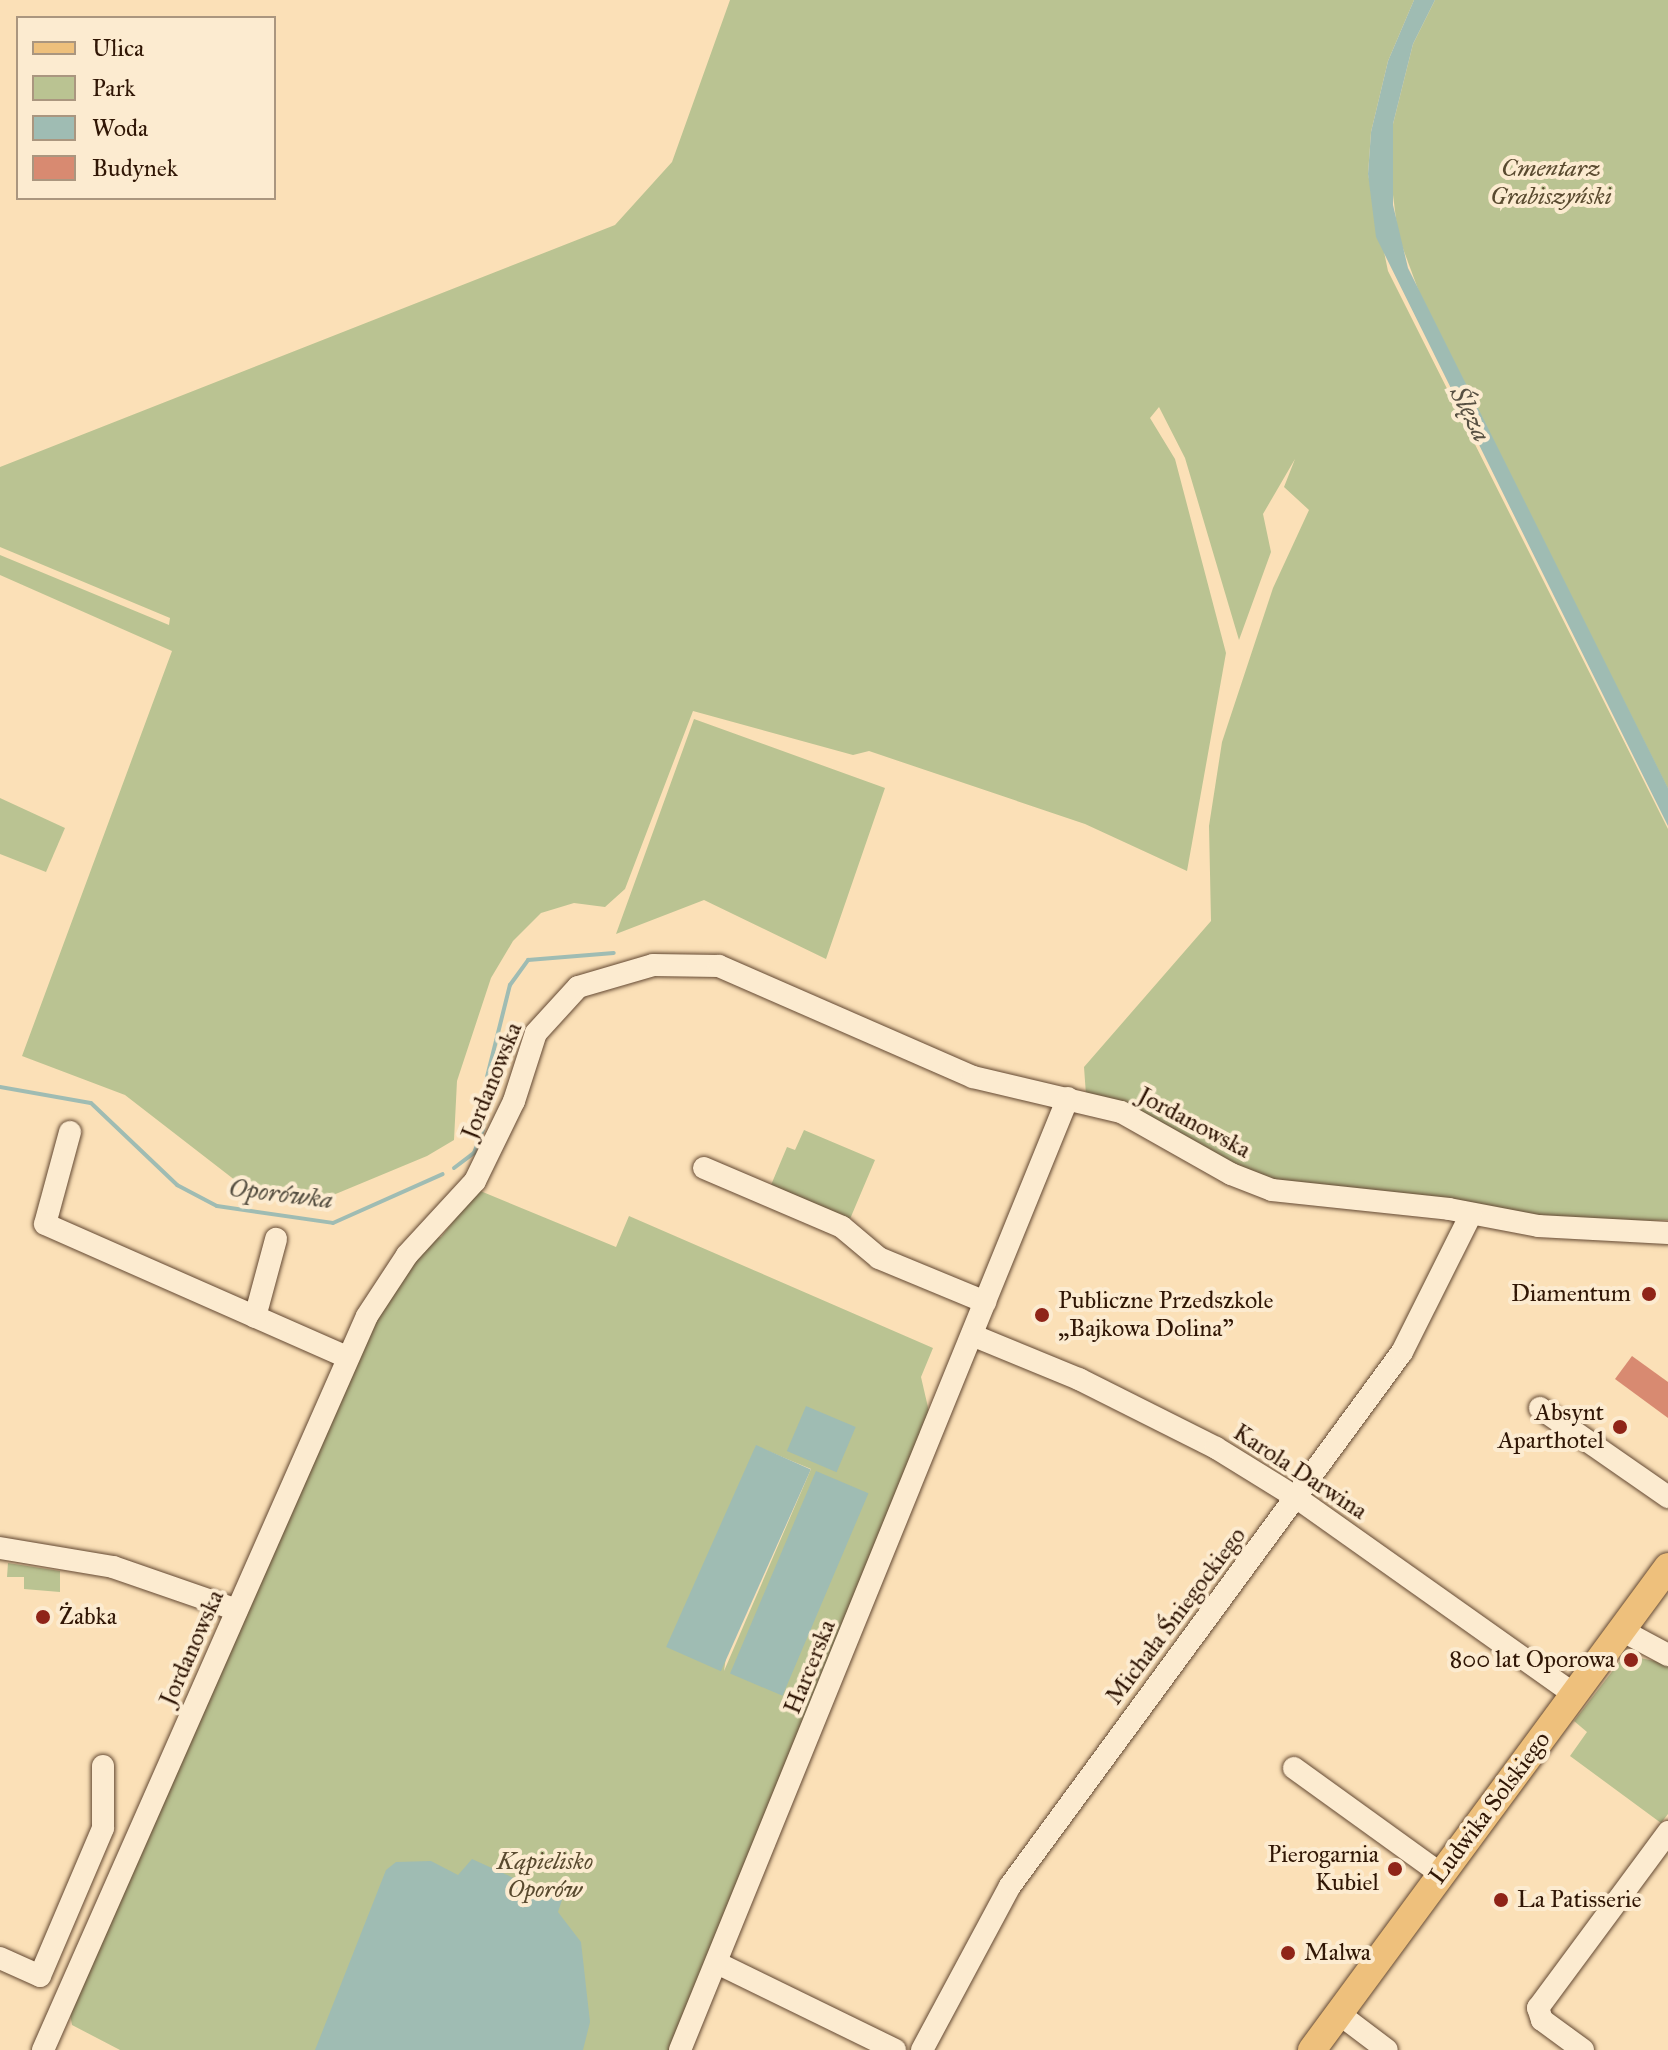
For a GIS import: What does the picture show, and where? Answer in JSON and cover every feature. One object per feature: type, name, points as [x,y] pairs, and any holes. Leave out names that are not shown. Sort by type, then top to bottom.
[{"type":"main road","name":"Ludwika Solskiego","points":[[1312,2050],[1668,1567]]},
{"type":"street","name":"Jordanowska","points":[[43,2050],[347,1357],[384,1284],[475,1181],[514,1101],[536,1033],[571,992],[605,975],[653,965],[719,966],[973,1077],[1068,1098],[1145,1123],[1231,1174],[1272,1190],[1471,1214],[1538,1226],[1668,1233]]},
{"type":"street","name":"Harcerska","points":[[680,2050],[1068,1098]]},
{"type":"street","points":[[69,1137],[45,1224],[347,1357]]},
{"type":"street","points":[[704,1168],[842,1227],[879,1258],[985,1302]]},
{"type":"street","name":"Michała Śniegockiego","points":[[922,2050],[1010,1886],[1297,1498],[1427,1312],[1471,1214]]},
{"type":"street","points":[[255,1317],[276,1239]]},
{"type":"street","name":"Karola Darwina","points":[[972,1335],[1141,1409],[1297,1498],[1575,1695]]},
{"type":"street","points":[[1540,1408],[1668,1497]]},
{"type":"street","points":[[0,1548],[113,1567],[237,1610]]},
{"type":"street","points":[[1623,1631],[1668,1655]]},
{"type":"street","points":[[0,1958],[40,1976],[103,1828],[103,1766]]},
{"type":"street","points":[[1294,1768],[1441,1874]]},
{"type":"street","points":[[1583,2050],[1542,2020],[1538,2008],[1668,1832]]},
{"type":"street","points":[[717,1963],[895,2050]]},
{"type":"street","points":[[1338,2013],[1387,2050]]},
{"type":"green space","points":[[730,0],[1414,0],[1388,61],[1371,132],[1368,174],[1388,271],[1668,829],[1668,1220],[1588,1223],[1322,1193],[1255,1176],[1086,1095],[1084,1067],[1211,921],[1209,826],[1222,742],[1273,588],[1309,510],[1284,487],[1295,459],[1263,514],[1271,552],[1239,640],[1185,458],[1159,407],[1150,418],[1175,459],[1226,653],[1187,871],[1085,824],[869,751],[853,755],[693,711],[625,889],[605,907],[574,903],[541,913],[513,941],[491,978],[457,1081],[454,1140],[427,1156],[326,1198],[249,1191],[125,1095],[22,1056],[172,651],[0,575],[0,555],[169,625],[170,618],[0,547],[0,467],[615,225],[672,162]]},
{"type":"green space","name":"Cmentarz Grabiszyński","points":[[1435,0],[1668,0],[1668,789],[1422,300],[1398,235],[1390,171],[1393,124],[1413,44]]},
{"type":"green space","points":[[694,719],[885,788],[826,959],[704,900],[616,934]]},
{"type":"green space","points":[[0,798],[65,828],[46,872],[0,854]]},
{"type":"green space","points":[[804,1130],[875,1160],[850,1219],[771,1185],[787,1147],[795,1150]]},
{"type":"green space","name":"Kąpielisko Oporów","points":[[478,1190],[616,1247],[629,1216],[933,1348],[921,1377],[930,1416],[669,2050],[120,2050],[72,2025],[70,2014],[374,1317],[428,1240],[441,1237]],"holes":[[[756,1446],[811,1469],[724,1671]]]},
{"type":"green space","points":[[8,1563],[60,1571],[60,1592],[24,1589],[24,1577],[7,1577]]},
{"type":"green space","points":[[1636,1657],[1668,1664],[1668,1814],[1661,1823],[1570,1756],[1587,1732],[1574,1721],[1621,1660]]},
{"type":"water","name":"Ślęza","points":[[1414,0],[1435,0],[1413,44],[1393,124],[1393,205],[1408,268],[1668,788],[1668,826],[1376,237],[1368,174],[1371,132],[1388,61]]},
{"type":"water","points":[[806,1406],[856,1427],[837,1472],[787,1451]]},
{"type":"water","points":[[756,1445],[811,1469],[721,1671],[666,1647]]},
{"type":"water","points":[[816,1471],[868,1493],[783,1696],[730,1674]]},
{"type":"water","points":[[472,1859],[562,1900],[558,1912],[581,1942],[590,2022],[583,2050],[315,2050],[386,1870],[396,1862],[431,1861],[458,1875]]},
{"type":"building","points":[[1632,1356],[1668,1382],[1668,1418],[1615,1379]]},
{"type":"waterway","name":"Oporówka","points":[[454,1168],[474,1153],[483,1129],[487,1077],[510,985],[528,960],[614,953]]},
{"type":"waterway","name":"Oporówka","points":[[0,1087],[91,1103],[177,1185],[217,1206],[333,1223],[443,1174]]},
{"type":"place","name":"Diamentum","points":[[1649,1294]]},
{"type":"place","name":"Publiczne Przedszkole „Bajkowa Dolina”","points":[[1042,1315]]},
{"type":"place","name":"Absynt Aparthotel","points":[[1620,1427]]},
{"type":"place","name":"Żabka","points":[[43,1617]]},
{"type":"place","name":"800 lat Oporowa","points":[[1631,1660]]},
{"type":"place","name":"Pierogarnia Kubiel","points":[[1395,1869]]},
{"type":"place","name":"La Patisserie","points":[[1501,1900]]},
{"type":"place","name":"Malwa","points":[[1288,1953]]}]
